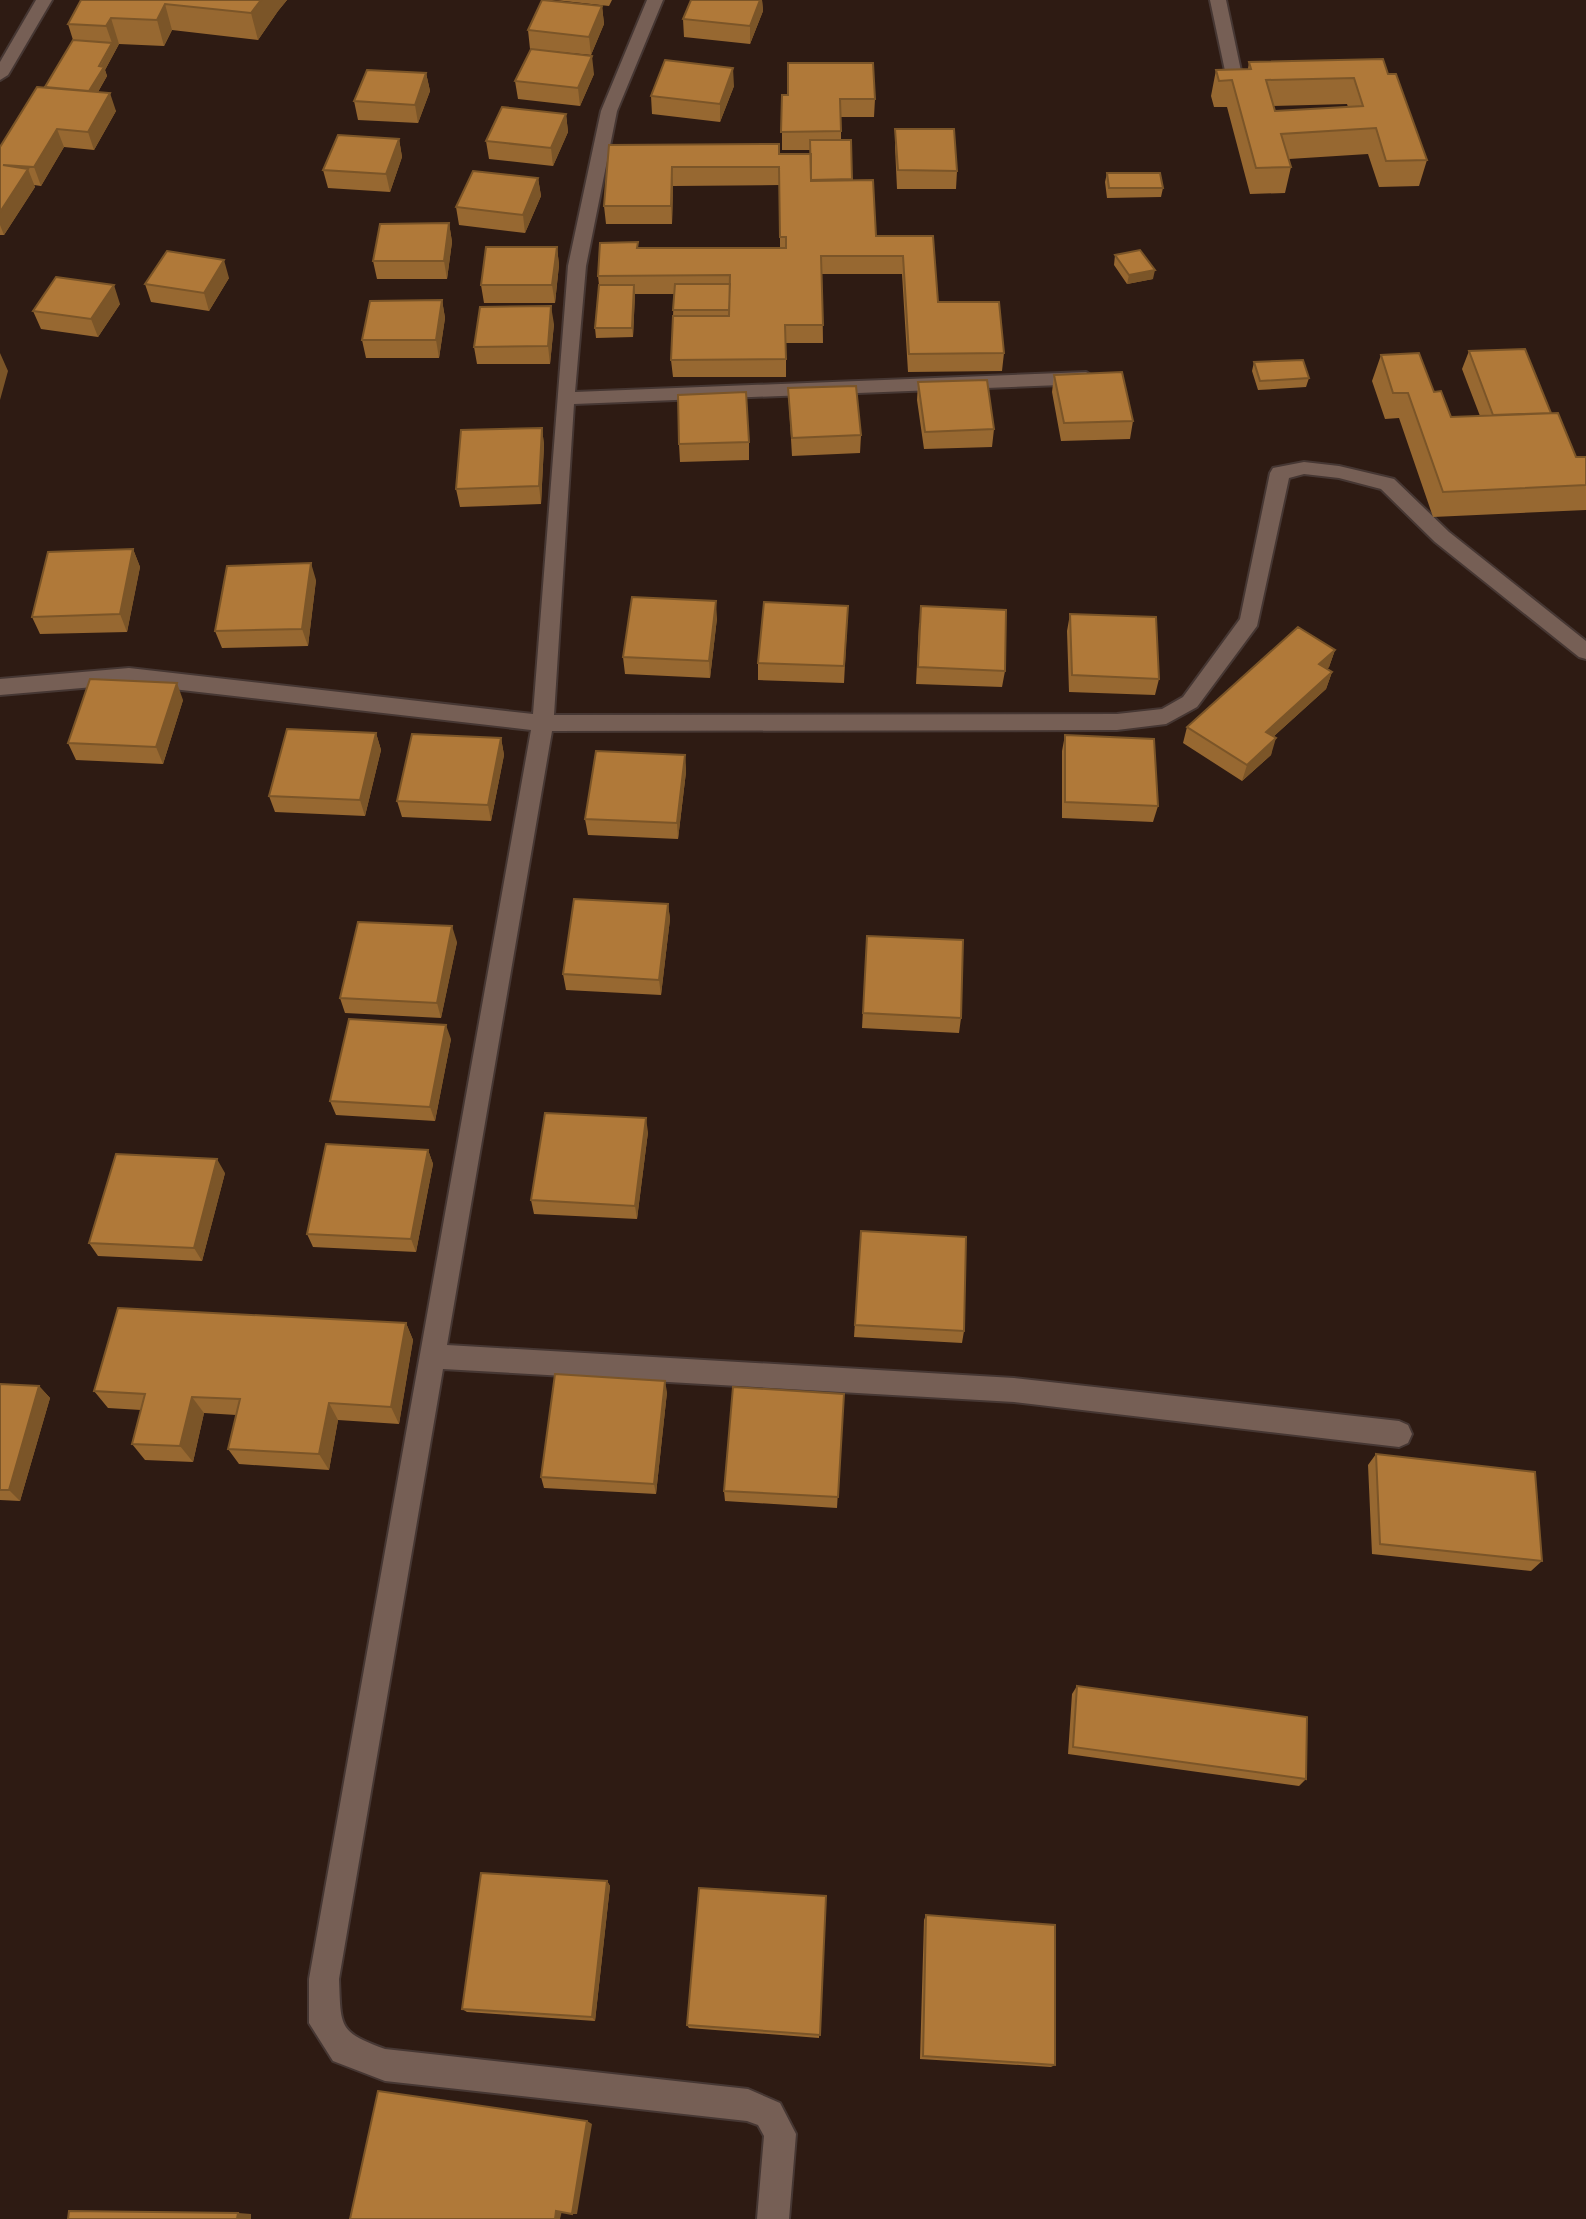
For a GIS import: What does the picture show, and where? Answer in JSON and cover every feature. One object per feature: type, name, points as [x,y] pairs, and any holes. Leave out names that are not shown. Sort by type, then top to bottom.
[{"type":"street","points":[[0,75],[44,0]]},
{"type":"street","points":[[655,0],[609,111],[577,266],[543,723],[324,1979],[325,2023],[344,2050],[385,2065],[748,2105],[769,2114],[780,2134],[773,2219]]},
{"type":"street","points":[[1218,0],[1236,85]]},
{"type":"street","points":[[565,398],[1103,377]]},
{"type":"street","points":[[0,687],[129,676],[543,723],[1117,722],[1166,716],[1190,702],[1250,621],[1280,473],[1304,468],[1339,472],[1387,484],[1442,537],[1586,652]]},
{"type":"street","points":[[432,1356],[1014,1390],[1399,1434]]},
{"type":"building","points":[[81,0],[261,0],[251,13],[165,4],[157,20],[111,18],[106,26],[68,24]]},
{"type":"building","points":[[542,0],[602,6],[589,37],[528,30]]},
{"type":"building","points":[[691,0],[760,0],[750,26],[683,19]]},
{"type":"building","points":[[73,40],[112,43],[99,66],[104,67],[89,91],[45,87]]},
{"type":"building","points":[[531,49],[592,56],[578,88],[515,81]]},
{"type":"building","points":[[1383,59],[1388,74],[1396,74],[1427,160],[1386,161],[1376,128],[1281,134],[1291,167],[1256,168],[1232,80],[1219,81],[1216,70],[1251,69],[1249,62]],"holes":[[[1354,78],[1363,106],[1275,111],[1266,80]]]},
{"type":"building","points":[[665,60],[733,68],[720,104],[651,96]]},
{"type":"building","points":[[788,63],[873,63],[875,99],[840,99],[841,131],[781,132],[782,95],[788,95]]},
{"type":"building","points":[[367,70],[426,73],[415,105],[354,101]]},
{"type":"building","points":[[37,87],[110,93],[88,132],[57,129],[34,167],[3,165],[28,169],[0,212],[0,147]]},
{"type":"building","points":[[502,107],[566,114],[551,148],[486,141]]},
{"type":"building","points":[[895,129],[954,129],[957,171],[898,170]]},
{"type":"building","points":[[338,135],[399,139],[386,174],[323,170]]},
{"type":"building","points":[[810,140],[851,140],[852,179],[811,180]]},
{"type":"building","points":[[779,144],[779,154],[811,154],[811,181],[873,180],[876,236],[933,236],[938,302],[999,302],[1004,353],[909,354],[903,256],[821,256],[823,325],[785,325],[786,359],[671,360],[673,316],[729,316],[730,275],[598,276],[600,243],[638,242],[637,248],[786,248],[786,237],[780,237],[779,167],[672,167],[671,206],[604,206],[609,145]]},
{"type":"building","points":[[473,171],[538,178],[523,215],[456,207]]},
{"type":"building","points":[[1107,173],[1160,173],[1163,188],[1109,188]]},
{"type":"building","points":[[449,223],[444,261],[373,261],[380,224]]},
{"type":"building","points":[[486,247],[557,247],[552,285],[481,285]]},
{"type":"building","points":[[1140,250],[1155,270],[1129,275],[1115,255]]},
{"type":"building","points":[[167,251],[224,260],[204,293],[145,284]]},
{"type":"building","points":[[56,277],[114,285],[91,319],[33,311]]},
{"type":"building","points":[[675,284],[730,284],[729,310],[673,310]]},
{"type":"building","points":[[599,285],[634,285],[632,328],[595,328]]},
{"type":"building","points":[[442,300],[436,340],[362,340],[370,301]]},
{"type":"building","points":[[551,306],[548,346],[474,347],[480,307]]},
{"type":"building","points":[[1525,349],[1551,413],[1493,415],[1469,351]]},
{"type":"building","points":[[1419,353],[1434,392],[1441,391],[1451,417],[1558,413],[1576,457],[1586,457],[1586,485],[1443,492],[1408,393],[1393,393],[1381,355]]},
{"type":"building","points":[[1303,360],[1309,378],[1260,381],[1254,362]]},
{"type":"building","points":[[1122,372],[1133,421],[1064,423],[1054,375]]},
{"type":"building","points":[[987,380],[994,429],[925,432],[918,382]]},
{"type":"building","points":[[856,386],[861,435],[792,438],[788,388]]},
{"type":"building","points":[[746,392],[749,442],[679,444],[678,395]]},
{"type":"building","points":[[542,428],[539,486],[456,489],[461,430]]},
{"type":"building","points":[[133,549],[120,614],[32,617],[48,552]]},
{"type":"building","points":[[311,563],[302,629],[215,631],[227,566]]},
{"type":"building","points":[[632,597],[716,601],[709,661],[623,657]]},
{"type":"building","points":[[764,602],[848,606],[844,666],[758,663]]},
{"type":"building","points":[[921,606],[1006,610],[1005,671],[918,667]]},
{"type":"building","points":[[1070,614],[1156,617],[1159,679],[1072,675]]},
{"type":"building","points":[[1298,627],[1335,650],[1319,664],[1332,672],[1266,732],[1276,738],[1247,765],[1187,727]]},
{"type":"building","points":[[90,679],[177,683],[156,747],[68,743]]},
{"type":"building","points":[[287,729],[376,733],[360,800],[269,796]]},
{"type":"building","points":[[412,734],[501,738],[488,805],[397,801]]},
{"type":"building","points":[[1065,735],[1154,739],[1158,806],[1065,802]]},
{"type":"building","points":[[596,751],[685,755],[677,823],[585,819]]},
{"type":"building","points":[[574,899],[668,904],[659,980],[563,974]]},
{"type":"building","points":[[358,922],[452,926],[437,1003],[340,998]]},
{"type":"building","points":[[867,936],[963,940],[961,1018],[863,1013]]},
{"type":"building","points":[[349,1019],[446,1025],[430,1107],[330,1101]]},
{"type":"building","points":[[545,1113],[646,1118],[635,1206],[531,1200]]},
{"type":"building","points":[[326,1144],[428,1150],[411,1239],[307,1234]]},
{"type":"building","points":[[116,1154],[217,1159],[194,1248],[89,1243]]},
{"type":"building","points":[[861,1231],[966,1237],[964,1331],[855,1325]]},
{"type":"building","points":[[118,1308],[406,1323],[391,1407],[329,1403],[319,1454],[228,1449],[240,1399],[192,1397],[180,1446],[132,1444],[145,1394],[94,1391]]},
{"type":"building","points":[[555,1374],[665,1381],[654,1484],[541,1477]]},
{"type":"building","points":[[0,1384],[39,1386],[9,1490],[0,1490]]},
{"type":"building","points":[[733,1387],[844,1394],[838,1497],[724,1491]]},
{"type":"building","points":[[1376,1454],[1535,1472],[1542,1561],[1380,1544]]},
{"type":"building","points":[[1077,1686],[1307,1717],[1306,1779],[1073,1747]]},
{"type":"building","points":[[481,1873],[607,1881],[592,2017],[462,2009]]},
{"type":"building","points":[[699,1888],[826,1896],[820,2035],[687,2025]]},
{"type":"building","points":[[926,1915],[1055,1925],[1055,2065],[923,2056]]},
{"type":"building","points":[[378,2091],[587,2121],[572,2214],[556,2211],[555,2219],[350,2219]]},
{"type":"building","points":[[69,2211],[238,2213],[237,2219],[68,2219]]}]
